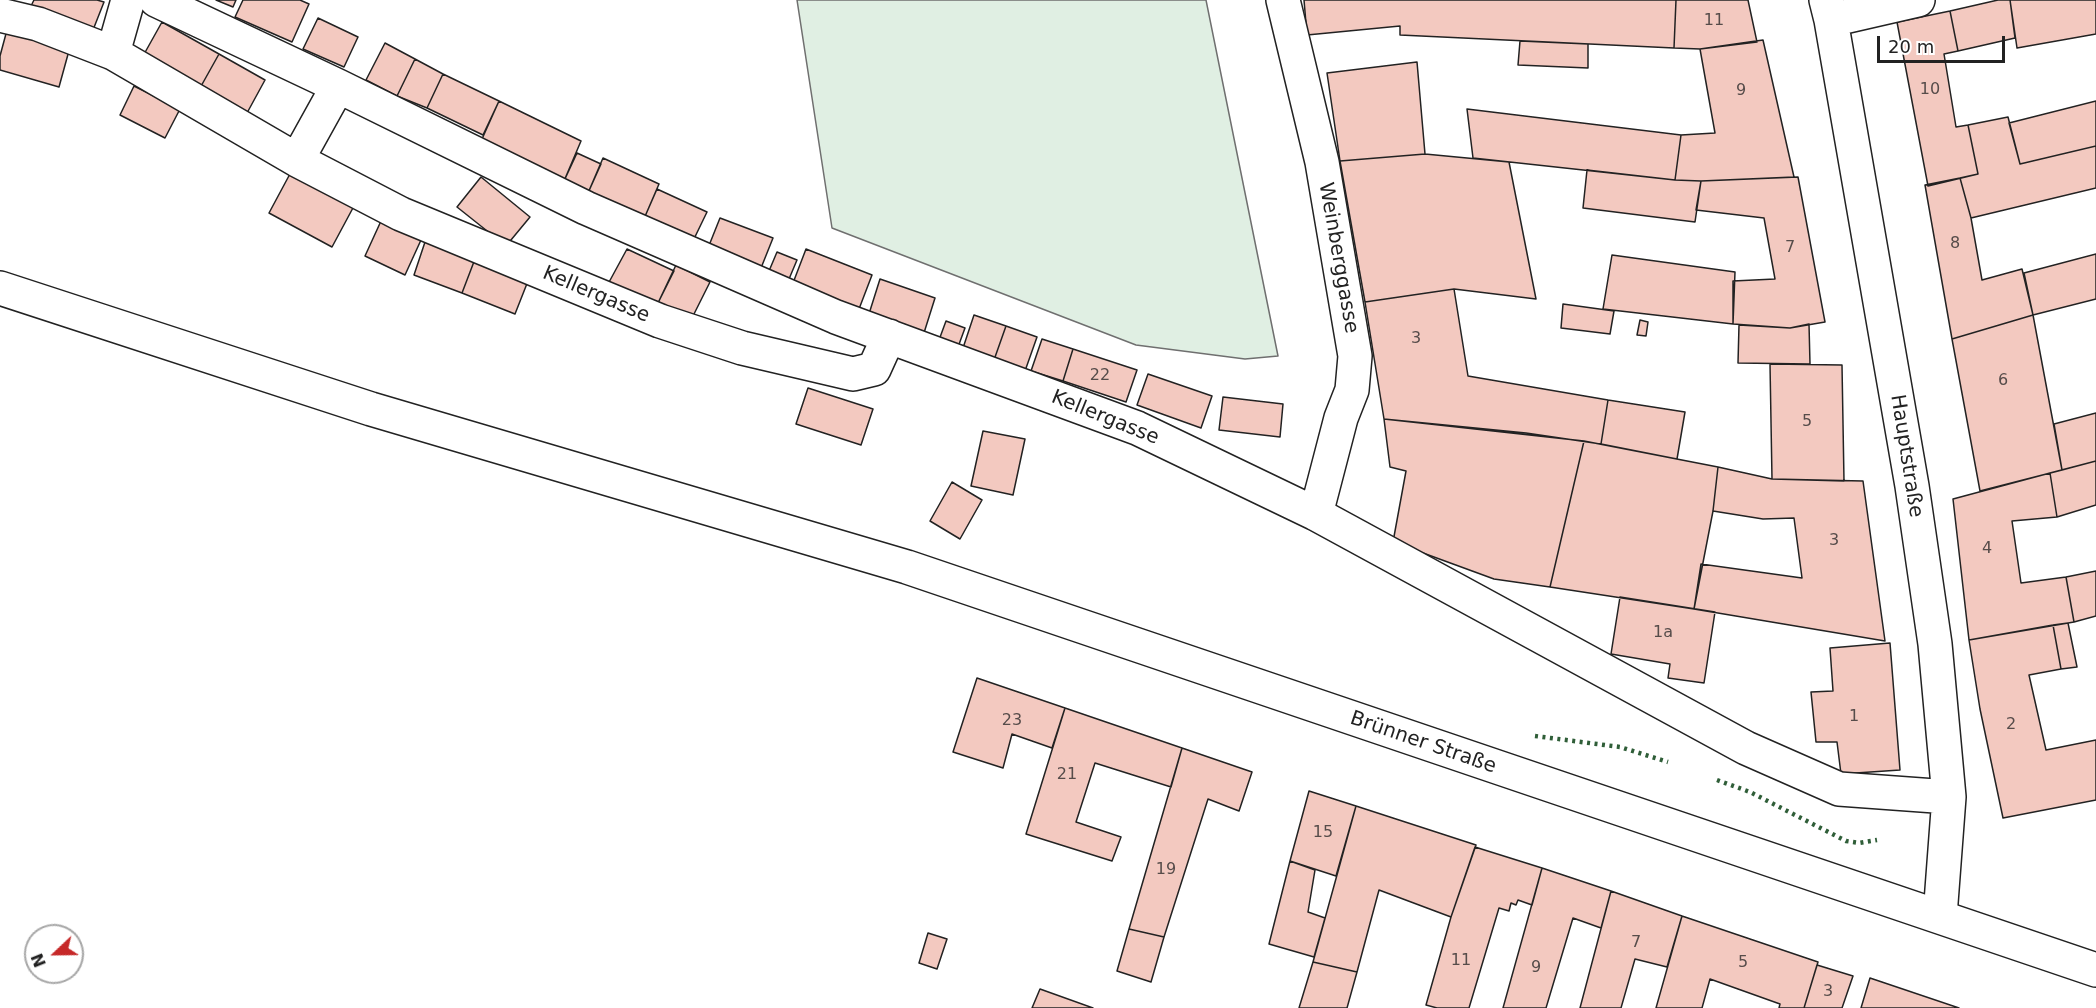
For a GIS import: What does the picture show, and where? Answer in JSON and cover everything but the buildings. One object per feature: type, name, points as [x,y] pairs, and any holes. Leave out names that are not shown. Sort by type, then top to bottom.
[{"type":"street","points":[[113,53],[128,0]]},
{"type":"street","name":"Kellergasse","points":[[156,0],[338,86],[586,208],[836,317],[1137,428],[1316,514],[1746,748],[1839,789],[1949,797]]},
{"type":"street","name":"Weinberggasse","points":[[1283,0],[1322,162],[1355,356],[1352,390],[1341,418],[1316,514]]},
{"type":"street","points":[[1829,10],[1918,0]]},
{"type":"street","name":"Hauptstraße","points":[[1829,10],[1912,486],[1935,644],[1949,797],[1940,916]]},
{"type":"street","name":"Kellergasse","points":[[0,15],[38,24],[113,53],[297,160],[400,214],[660,321],[742,348],[853,374],[874,369],[889,336]]},
{"type":"street","points":[[297,160],[338,86]]},
{"type":"street","name":"Brünner Straße","points":[[0,288],[371,409],[907,567],[2096,970]]},
{"type":"green space","points":[[797,0],[1206,0],[1278,356],[1245,359],[1136,345],[832,228]]},
{"type":"hedge","points":[[1535,736],[1620,747],[1668,762]]},
{"type":"hedge","points":[[1717,780],[1750,792],[1846,841],[1859,843],[1877,840]]}]
